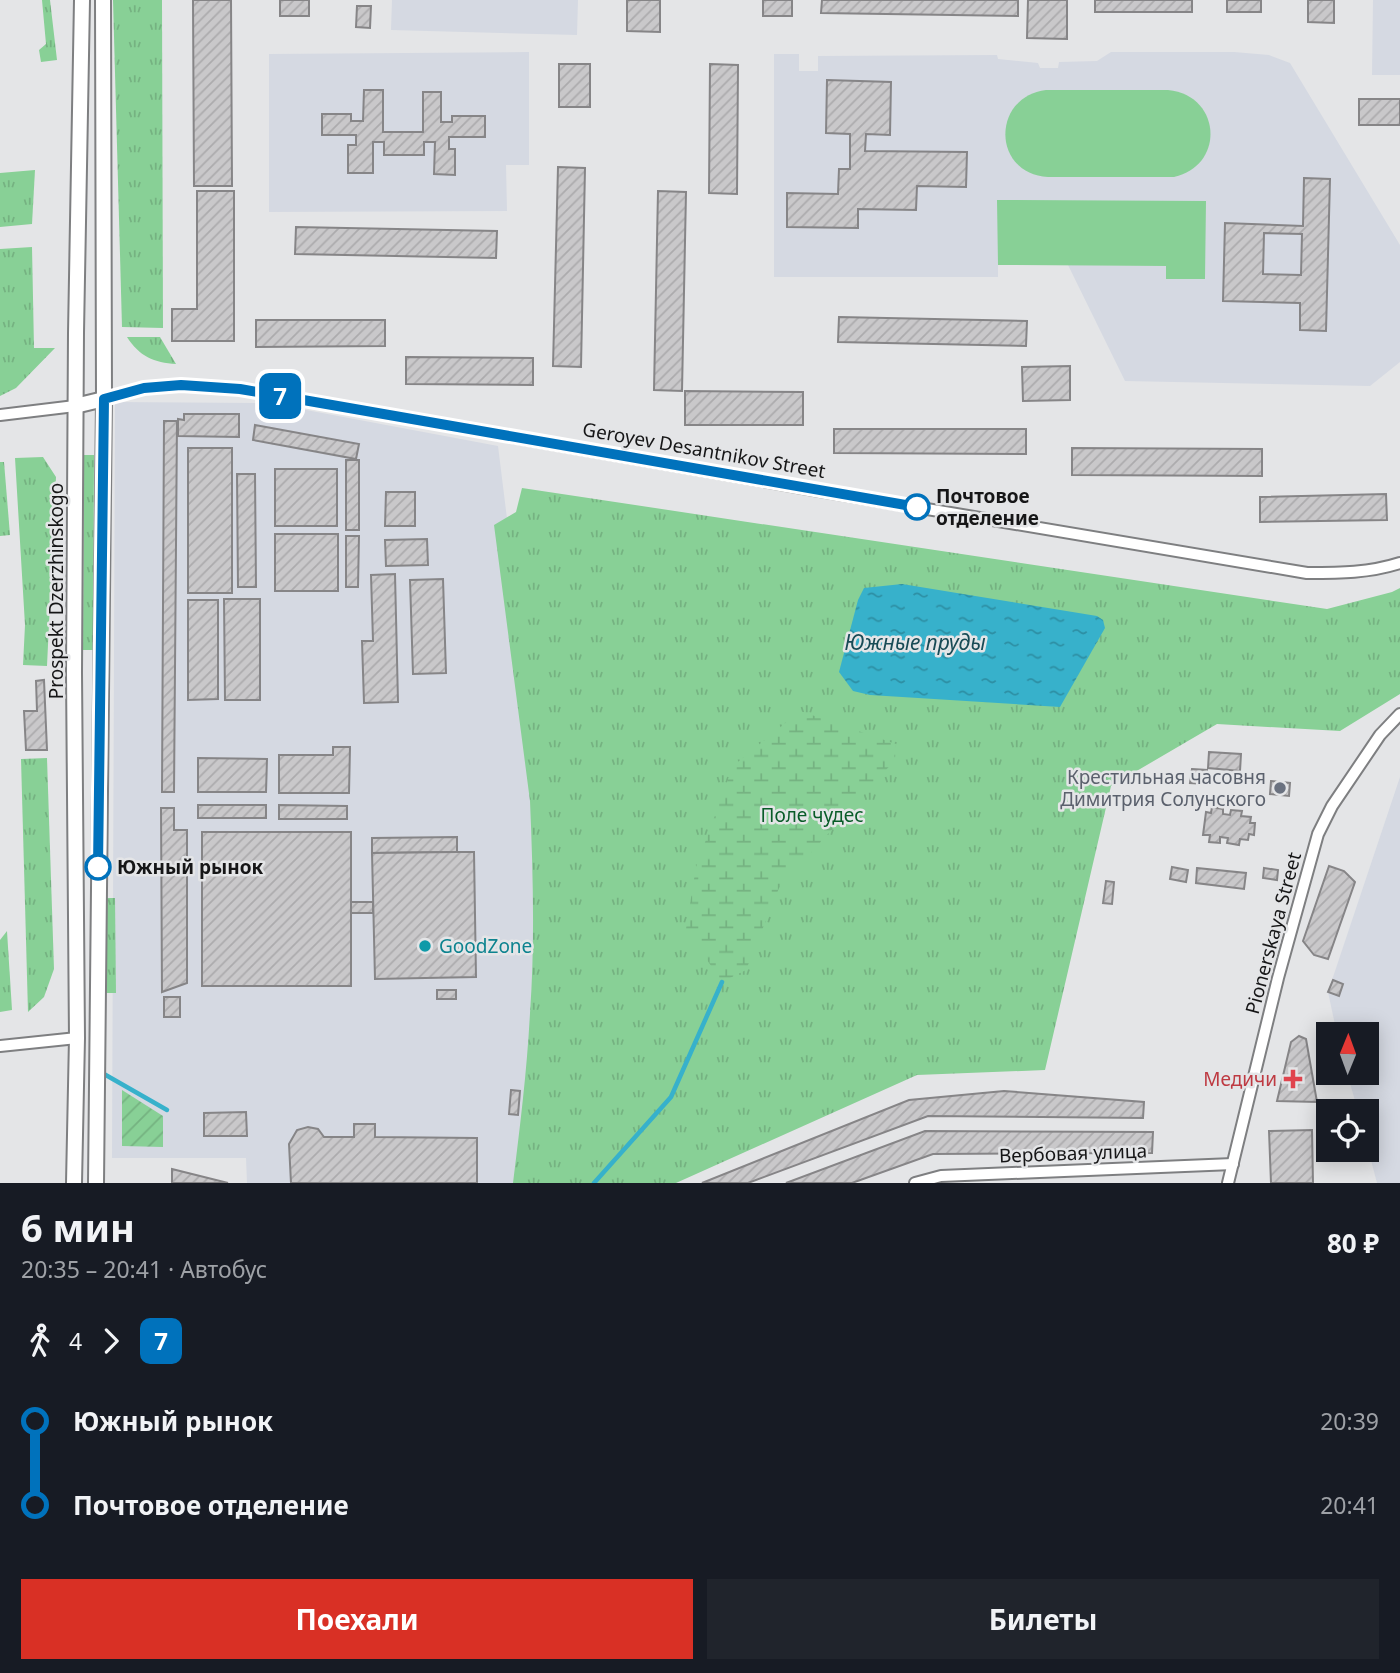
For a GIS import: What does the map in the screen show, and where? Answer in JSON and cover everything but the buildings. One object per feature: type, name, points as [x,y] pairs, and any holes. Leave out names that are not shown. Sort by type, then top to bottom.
[{"type":"street","name":"Prospekt Dzerzhinskogo","points":[[74,1183],[77,1038],[75,406],[82,0]]},
{"type":"street","points":[[96,1183],[104,399],[103,0]]},
{"type":"street","name":"Geroyev Desantnikov Street","points":[[0,415],[75,406],[144,388],[181,385],[240,389],[1307,573],[1364,572],[1400,563]]},
{"type":"street","name":"Pionerskaya Street","points":[[1228,1183],[1278,978],[1318,834],[1332,806],[1380,735],[1400,714]]},
{"type":"street","points":[[0,1046],[96,1038]]},
{"type":"street","name":"Вербовая улица","points":[[915,1183],[941,1176],[1233,1164]]},
{"type":"shaded area","points":[[392,0],[578,0],[577,35],[391,30]]},
{"type":"shaded area","points":[[1373,0],[1400,0],[1400,75],[1372,75]]},
{"type":"shaded area","points":[[529,52],[529,165],[506,165],[507,211],[269,212],[269,54]]},
{"type":"shaded area","points":[[1111,52],[1234,52],[1269,55],[1290,63],[1400,245],[1400,362],[1370,386],[1125,381],[1068,265],[1166,266],[998,200],[998,277],[774,277],[774,54],[799,54],[799,71],[818,71],[818,56],[997,55],[998,59],[1038,63],[1040,68],[1058,68],[1059,62],[1097,61]]},
{"type":"shaded area","name":"Южный рынок","points":[[115,402],[269,403],[498,446],[546,833],[527,1183],[247,1183],[246,1158],[112,1158]]},
{"type":"shaded area","points":[[1400,777],[1400,1183],[1377,1183],[1371,1162],[1379,1162],[1379,1099],[1355,1099],[1350,1085],[1379,1085],[1379,1022],[1334,1022],[1328,992]]},
{"type":"green space","points":[[42,0],[50,0],[57,60],[41,62],[39,50],[46,44]]},
{"type":"green space","points":[[113,0],[162,0],[163,328],[122,327]]},
{"type":"green space","points":[[1046,90],[1168,90],[1186,95],[1199,104],[1207,117],[1209,146],[1202,159],[1191,170],[1174,177],[1048,177],[1030,173],[1016,163],[1008,150],[1005,135],[1015,106],[1028,96]]},
{"type":"green space","points":[[35,170],[32,224],[0,227],[0,173]]},
{"type":"green space","points":[[997,200],[1206,201],[1205,279],[1166,279],[1166,266],[998,265]]},
{"type":"green space","points":[[32,247],[34,348],[55,348],[16,388],[0,396],[0,249]]},
{"type":"green space","points":[[127,337],[160,337],[176,364],[148,357]]},
{"type":"green space","points":[[84,455],[94,455],[93,650],[83,650]]},
{"type":"green space","points":[[43,457],[56,477],[47,666],[23,665],[25,625],[15,458]]},
{"type":"green space","points":[[0,462],[4,462],[10,535],[0,536]]},
{"type":"green space","name":"Поле чудес","points":[[522,488],[1327,609],[1400,588],[1400,694],[1340,731],[1217,724],[1111,786],[1045,1070],[917,1075],[676,1183],[513,1183],[532,987],[532,854],[530,801],[494,525],[516,512]]},
{"type":"green space","points":[[800,711],[896,744],[895,760],[779,888],[746,970],[722,982],[686,929],[696,867],[733,766]]},
{"type":"green space","points":[[47,758],[54,969],[44,997],[28,1012],[21,759]]},
{"type":"green space","points":[[106,898],[115,898],[116,993],[106,993]]},
{"type":"green space","points":[[7,931],[12,1010],[0,1012],[0,940]]},
{"type":"green space","points":[[122,1090],[163,1116],[163,1147],[122,1146]]},
{"type":"water","name":"Южные пруды","points":[[902,584],[1097,616],[1103,620],[1105,628],[1060,707],[870,695],[853,691],[839,672],[858,600],[864,588]]},
{"type":"waterway","points":[[594,1183],[671,1097],[722,982]]},
{"type":"waterway","points":[[104,1074],[167,1110]]},
{"type":"bus line","name":"7","points":[[98,867],[104,399],[144,388],[181,385],[240,389],[917,507]]},
{"type":"place","name":"Почтовое отделение","points":[[917,507]]},
{"type":"place","name":"Крестильная часовня Димитрия Солунского","points":[[1280,788]]},
{"type":"place","name":"Южный рынок","points":[[98,867]]},
{"type":"place","name":"GoodZone","points":[[425,946]]},
{"type":"place","name":"Медичи","points":[[1293,1079]]}]
